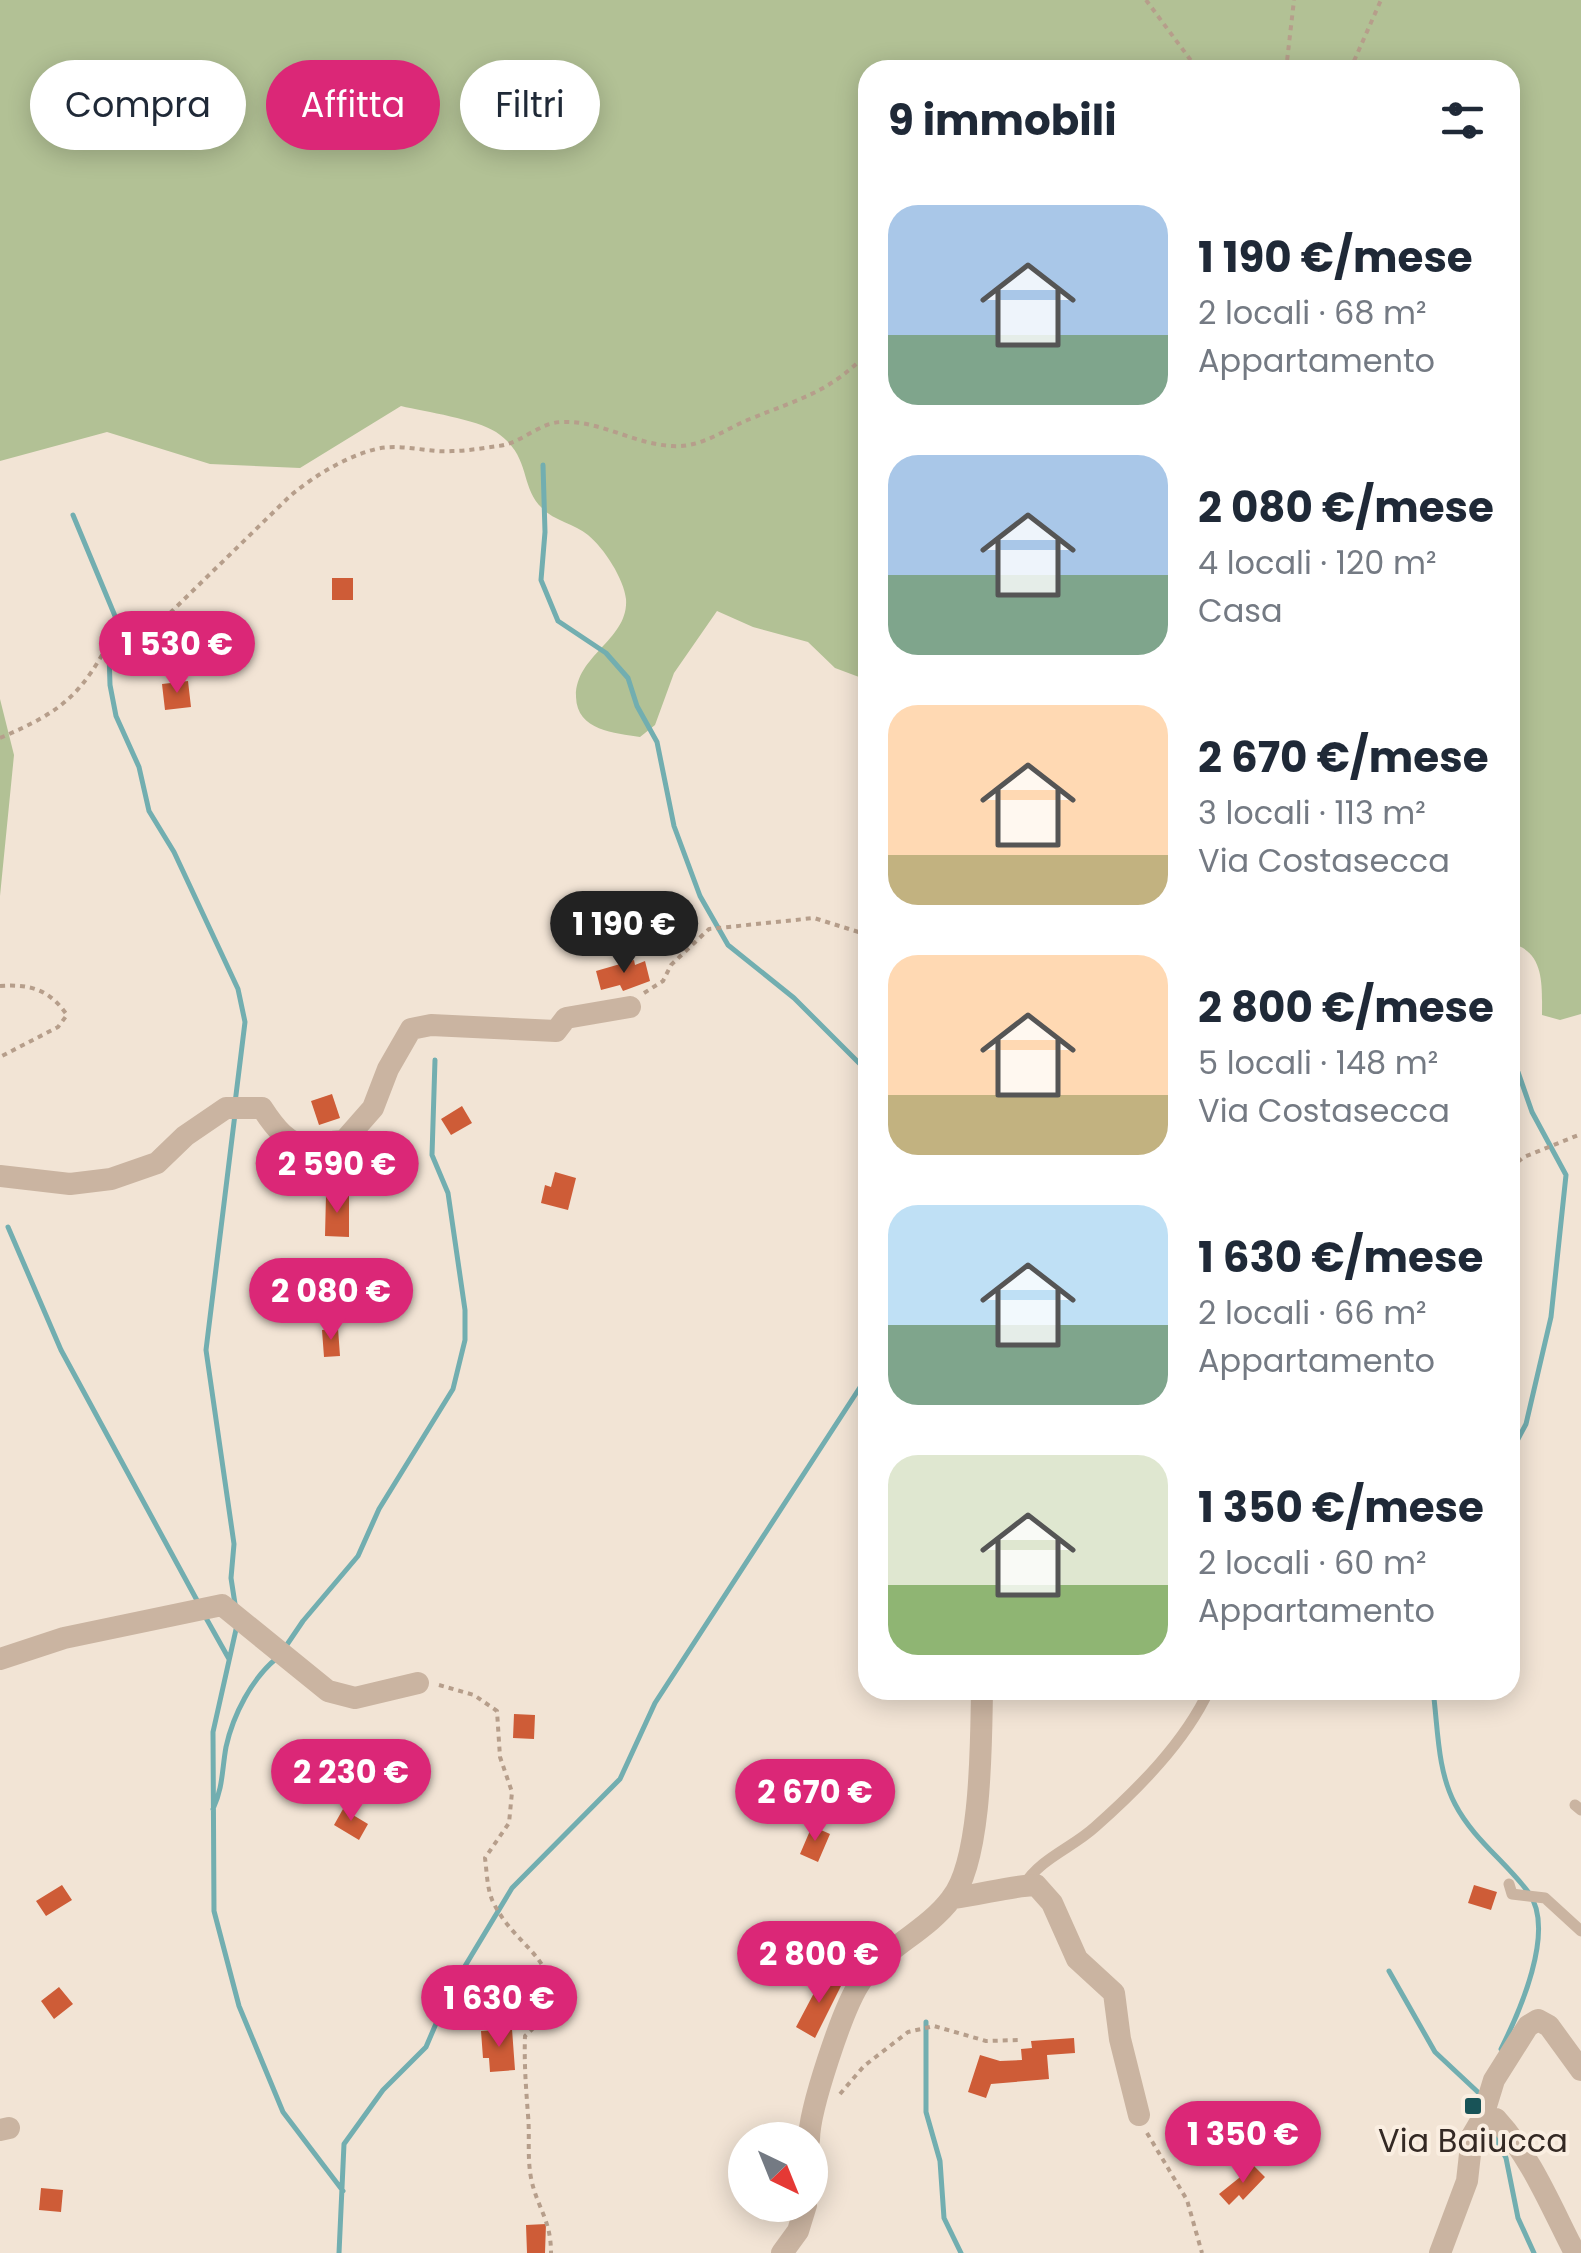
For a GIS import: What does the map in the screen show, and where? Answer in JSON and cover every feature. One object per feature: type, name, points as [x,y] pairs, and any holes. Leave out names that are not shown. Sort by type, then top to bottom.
[{"type":"street","points":[[0,1176],[70,1184],[111,1179],[157,1163],[185,1136],[226,1108],[262,1108],[288,1139],[309,1146],[344,1141],[373,1108],[388,1068],[411,1029],[431,1025],[556,1031],[566,1018],[630,1006]]},
{"type":"street","points":[[0,1658],[64,1638],[222,1604],[328,1690],[354,1698],[418,1683]]},
{"type":"street","points":[[813,2122],[834,2038],[862,1980],[953,1898],[972,1841],[980,1774],[982,1700]]},
{"type":"street","points":[[953,1898],[1036,1885],[1046,1894],[1077,1959],[1114,1993],[1120,2039],[1139,2114]]},
{"type":"street","points":[[1440,2253],[1467,2181],[1472,2136],[1482,2119],[1494,2080],[1528,2026],[1538,2020],[1549,2026],[1581,2070]]},
{"type":"street","points":[[1482,2119],[1496,2119],[1510,2134],[1542,2185],[1575,2253]]},
{"type":"street","points":[[782,2253],[801,2222]]},
{"type":"lane","points":[[1024,1886],[1031,1874],[1094,1828],[1167,1754],[1204,1700]]},
{"type":"lane","points":[[1509,1884],[1512,1894],[1545,1898],[1556,1905],[1581,1931]]},
{"type":"path","points":[[1146,0],[1191,60]]},
{"type":"path","points":[[1287,60],[1294,0]]},
{"type":"path","points":[[1354,60],[1380,0]]},
{"type":"path","points":[[0,738],[62,708],[96,665],[114,632],[155,623],[170,613],[308,481],[375,450],[414,447],[451,452],[502,446],[558,422],[598,425],[661,445],[690,445],[784,409],[846,377],[858,363]]},
{"type":"path","points":[[630,1006],[663,981],[671,965],[709,929],[814,918],[858,932]]},
{"type":"path","points":[[0,986],[30,984],[51,996],[66,1020],[0,1057]]},
{"type":"path","points":[[1520,1159],[1581,1134]]},
{"type":"path","points":[[418,1683],[447,1686],[474,1695],[496,1711],[500,1757],[512,1792],[509,1824],[485,1858],[492,1900],[508,1926],[543,1961],[554,1986],[554,2009],[525,2036],[523,2076],[529,2166],[551,2229],[551,2253]]},
{"type":"path","points":[[838,2096],[864,2066],[908,2032],[934,2026],[986,2041],[1020,2040]]},
{"type":"path","points":[[1139,2114],[1155,2152],[1187,2200],[1202,2253]]},
{"type":"green space","points":[[0,0],[1581,0],[1581,1014],[1560,1020],[1542,1015],[1536,961],[1520,947],[1520,60],[858,60],[858,677],[835,668],[808,642],[753,627],[717,611],[674,673],[655,725],[640,737],[590,724],[578,708],[576,697],[584,670],[625,613],[626,599],[617,573],[588,535],[542,508],[530,490],[515,451],[496,432],[464,420],[401,406],[300,468],[210,464],[107,432],[0,461]]},
{"type":"green space","points":[[0,699],[14,755],[0,896]]},
{"type":"building","points":[[332,578],[353,578],[353,600],[332,600]]},
{"type":"building","points":[[188,681],[191,707],[165,710],[162,684]]},
{"type":"building","points":[[634,960],[635,965],[645,961],[650,981],[623,991],[620,985],[601,990],[596,971]]},
{"type":"building","points":[[332,1094],[340,1118],[319,1125],[311,1101]]},
{"type":"building","points":[[462,1106],[472,1123],[451,1135],[441,1119]]},
{"type":"building","points":[[555,1172],[576,1178],[568,1210],[541,1203],[545,1185],[551,1187]]},
{"type":"building","points":[[326,1195],[349,1196],[349,1237],[325,1236]]},
{"type":"building","points":[[338,1328],[340,1356],[324,1357],[322,1330]]},
{"type":"building","points":[[514,1714],[535,1715],[534,1739],[513,1738]]},
{"type":"building","points":[[343,1809],[368,1824],[359,1840],[334,1825]]},
{"type":"building","points":[[812,1826],[830,1834],[818,1862],[800,1854]]},
{"type":"building","points":[[62,1885],[72,1900],[46,1916],[36,1901]]},
{"type":"building","points":[[1474,1885],[1497,1892],[1491,1910],[1468,1903]]},
{"type":"building","points":[[824,1974],[842,1984],[815,2038],[796,2027]]},
{"type":"building","points":[[59,1987],[73,2004],[54,2019],[41,2001]]},
{"type":"building","points":[[512,2029],[515,2070],[490,2072],[489,2058],[483,2058],[481,2031]]},
{"type":"building","points":[[1074,2038],[1075,2053],[1047,2055],[1049,2079],[991,2084],[986,2098],[968,2092],[980,2055],[1000,2061],[1022,2060],[1021,2049],[1032,2048],[1031,2041]]},
{"type":"building","points":[[1254,2166],[1265,2177],[1243,2200],[1239,2195],[1229,2205],[1219,2194]]},
{"type":"building","points":[[41,2188],[63,2190],[61,2212],[39,2210]]},
{"type":"building","points":[[546,2224],[545,2253],[527,2253],[526,2225]]},
{"type":"waterway","points":[[543,465],[545,532],[541,580],[558,621],[606,653],[628,678],[637,706],[657,742],[674,826],[700,896],[728,945],[794,998],[858,1062]]},
{"type":"waterway","points":[[73,515],[115,616],[117,634],[109,652],[110,685],[116,716],[139,767],[149,811],[174,852],[238,989],[245,1022],[235,1103]]},
{"type":"waterway","points":[[284,1649],[358,1556],[379,1509],[453,1389],[465,1340],[465,1310],[448,1193],[432,1155],[435,1060]]},
{"type":"waterway","points":[[1520,1078],[1532,1112],[1566,1175],[1551,1317],[1520,1435]]},
{"type":"waterway","points":[[235,1114],[206,1350],[234,1544],[231,1578],[235,1604]]},
{"type":"waterway","points":[[8,1227],[61,1350],[199,1604]]},
{"type":"waterway","points":[[339,2253],[344,2144],[383,2090],[426,2047],[450,1991],[512,1888],[620,1779],[655,1703],[858,1390]]},
{"type":"waterway","points":[[206,1618],[229,1659]]},
{"type":"waterway","points":[[237,1625],[213,1732],[214,1911],[239,2006],[283,2112],[343,2191]]},
{"type":"waterway","points":[[213,1809],[233,1722],[259,1676],[277,1658]]},
{"type":"waterway","points":[[1434,1700],[1441,1763],[1455,1804],[1471,1828],[1529,1893],[1536,1909],[1539,1928],[1532,1972],[1501,2049]]},
{"type":"waterway","points":[[1389,1971],[1435,2052],[1481,2095]]},
{"type":"waterway","points":[[926,2022],[926,2112],[940,2161],[944,2218],[961,2253]]},
{"type":"waterway","points":[[1488,2124],[1506,2158],[1518,2218],[1534,2253]]},
{"type":"place","name":"Via Baiucca","points":[[1473,2106]]}]
